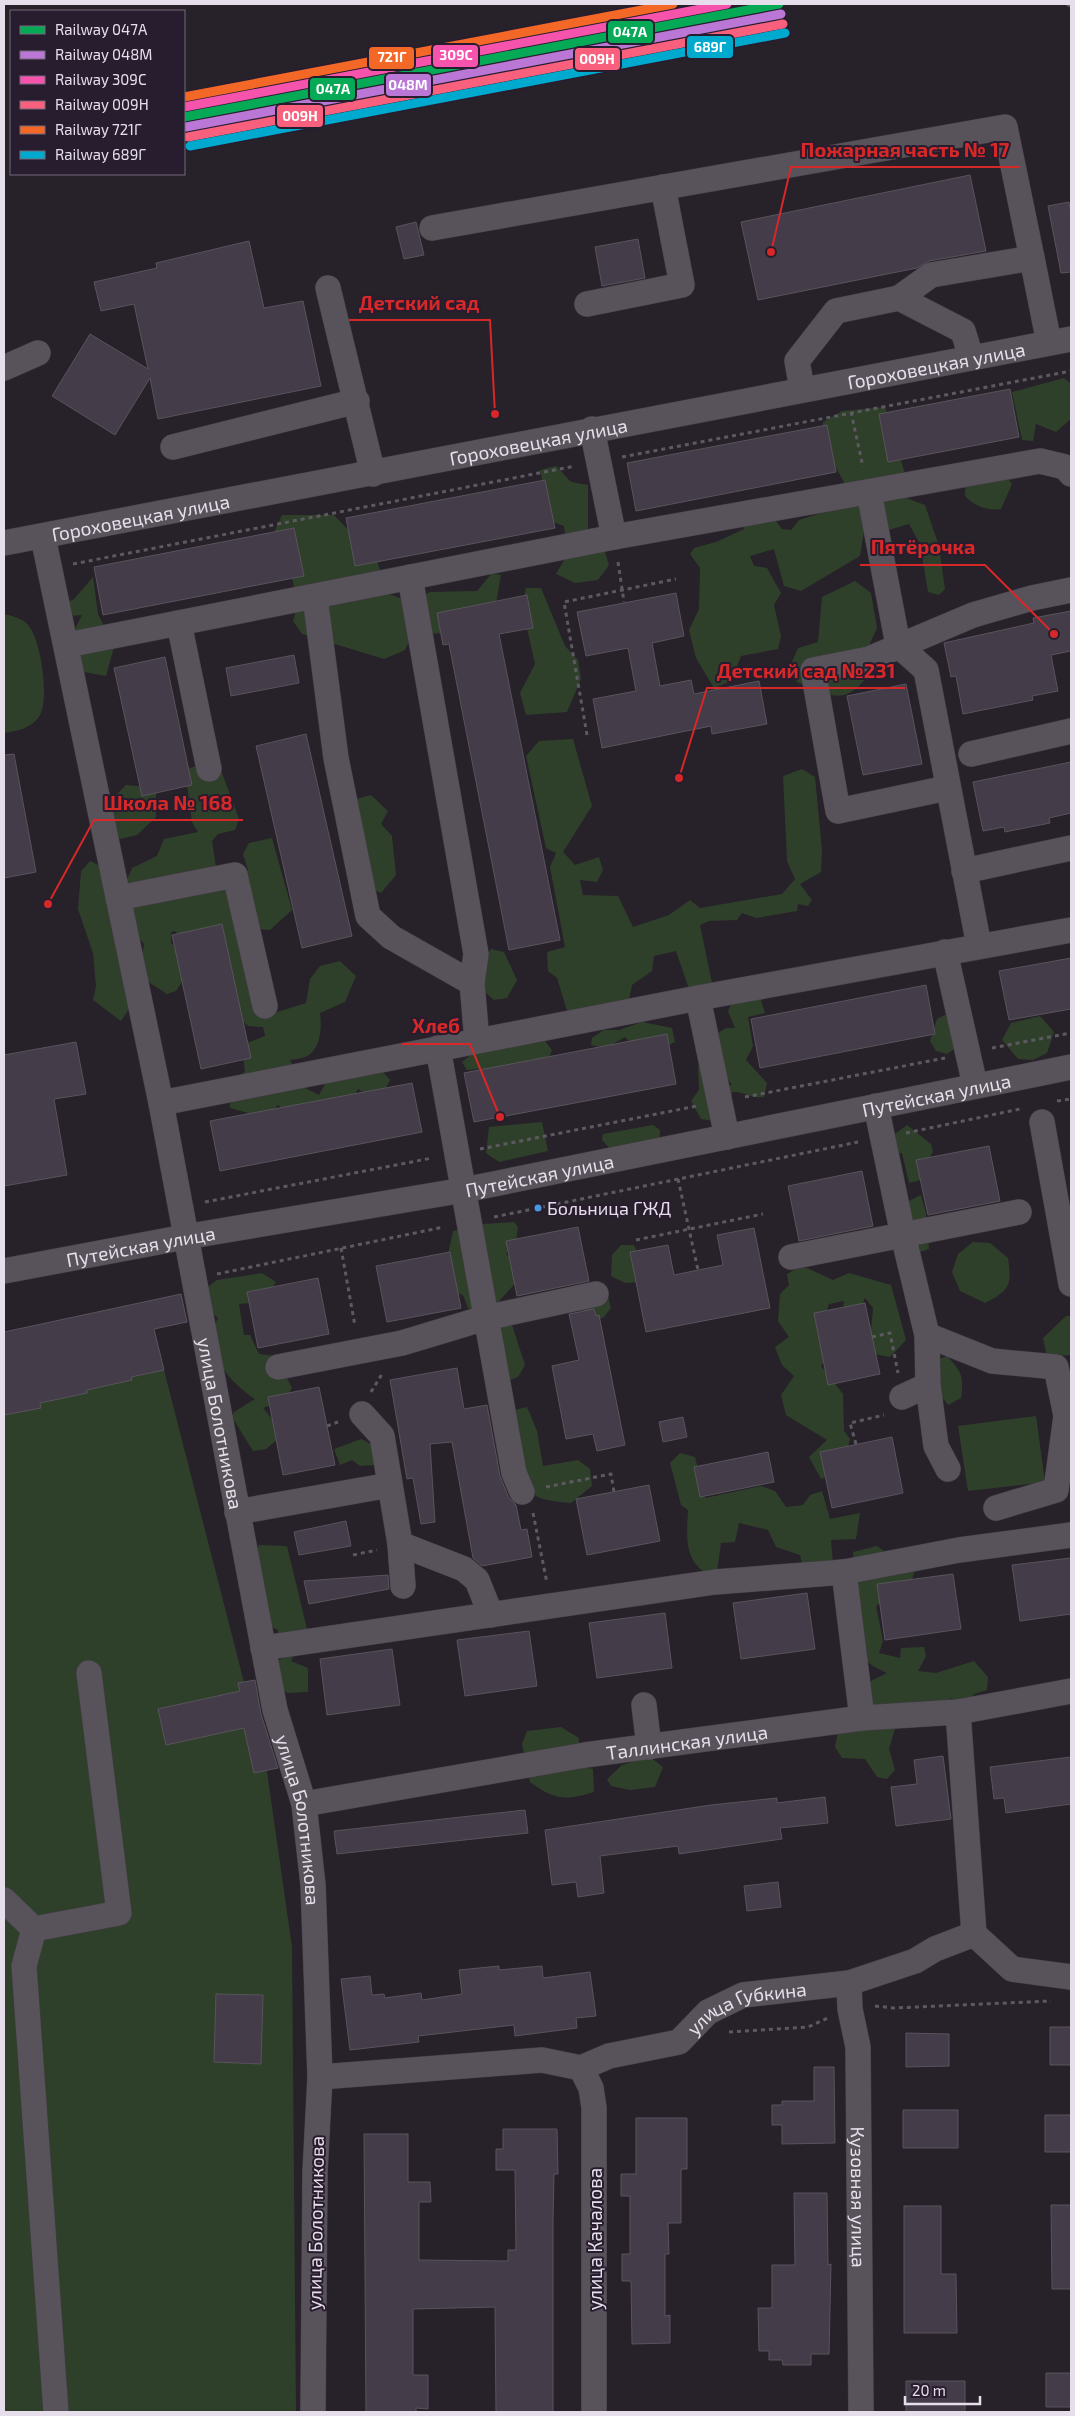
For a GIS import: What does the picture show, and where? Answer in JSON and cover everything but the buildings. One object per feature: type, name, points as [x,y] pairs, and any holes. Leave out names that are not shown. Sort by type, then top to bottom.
[{"type":"street","points":[[432,228],[1005,126],[1032,258],[1060,341]]},
{"type":"street","points":[[587,304],[682,285],[663,187]]},
{"type":"street","points":[[802,389],[797,361],[836,311],[899,298],[931,275],[1032,258]]},
{"type":"street","points":[[328,288],[357,401],[373,474]]},
{"type":"street","points":[[899,298],[963,331],[971,357]]},
{"type":"street","name":"Гороховецкая улица","points":[[4,543],[44,537],[373,474],[592,429],[1060,341]]},
{"type":"street","points":[[4,368],[38,353]]},
{"type":"street","points":[[173,447],[357,401]]},
{"type":"street","points":[[592,429],[614,537]]},
{"type":"street","points":[[67,645],[614,537],[1040,461],[1065,467],[1071,474]]},
{"type":"street","points":[[869,492],[898,645],[926,670],[978,946]]},
{"type":"street","name":"улица Болотникова","points":[[44,537],[161,1103],[184,1237],[275,1710],[304,1804],[313,1885],[320,2076],[315,2172],[313,2412]]},
{"type":"street","points":[[410,577],[476,954],[472,983],[477,1041]]},
{"type":"street","points":[[947,788],[838,810],[813,670],[869,659],[898,645],[973,615],[1032,598],[1071,590]]},
{"type":"street","points":[[315,597],[336,758],[368,916],[391,937],[472,983]]},
{"type":"street","points":[[180,623],[209,769]]},
{"type":"street","points":[[971,754],[1071,731]]},
{"type":"street","points":[[964,871],[1071,848]]},
{"type":"street","points":[[118,898],[235,875],[265,1006]]},
{"type":"street","points":[[161,1103],[698,998],[1071,930]]},
{"type":"street","points":[[945,952],[975,1086]]},
{"type":"street","points":[[698,998],[727,1137]]},
{"type":"street","points":[[438,1048],[514,1473],[522,1492]]},
{"type":"street","name":"Путейская улица","points":[[4,1271],[184,1237],[464,1190],[1071,1067]]},
{"type":"street","points":[[876,1106],[903,1235],[927,1335],[928,1385],[936,1446],[948,1469]]},
{"type":"street","points":[[1040,1111],[1071,1284]]},
{"type":"street","points":[[791,1257],[1019,1212]]},
{"type":"street","points":[[278,1367],[402,1343],[485,1318],[596,1294]]},
{"type":"street","points":[[927,1335],[992,1362],[1056,1367],[1066,1416],[1056,1490],[996,1508]]},
{"type":"street","points":[[902,1397],[928,1385]]},
{"type":"street","points":[[362,1414],[382,1436],[400,1544],[403,1586]]},
{"type":"street","points":[[237,1512],[390,1485]]},
{"type":"street","points":[[263,1648],[715,1582],[844,1572],[959,1550],[1071,1535]]},
{"type":"street","points":[[400,1544],[464,1570],[477,1580],[491,1615]]},
{"type":"street","points":[[844,1572],[862,1718]]},
{"type":"street","points":[[34,1929],[119,1913],[89,1672]]},
{"type":"street","name":"Таллинская улица","points":[[304,1804],[649,1746],[862,1718],[958,1712],[1071,1691]]},
{"type":"street","points":[[644,1704],[649,1746]]},
{"type":"street","points":[[958,1712],[974,1934],[1012,1969],[1071,1977]]},
{"type":"street","points":[[4,1900],[34,1929]]},
{"type":"street","points":[[34,1929],[24,1966],[56,2412]]},
{"type":"street","name":"улица Губкина","points":[[581,2068],[610,2056],[679,2042],[708,2012],[743,1995],[849,1983],[914,1960],[935,1948],[974,1934]]},
{"type":"street","name":"Кузовная улица","points":[[849,1983],[850,2009],[858,2048],[861,2412]]},
{"type":"street","points":[[320,2076],[542,2060],[581,2068]]},
{"type":"street","name":"улица Качалова","points":[[581,2068],[591,2088],[594,2108],[594,2412]]},
{"type":"path","points":[[1067,4],[1071,7]]},
{"type":"path","points":[[50,568],[1071,371]]},
{"type":"path","points":[[851,412],[869,492]]},
{"type":"path","points":[[614,537],[624,602]]},
{"type":"path","points":[[586,735],[564,602],[622,589],[676,580]]},
{"type":"path","points":[[180,1207],[1071,1033]]},
{"type":"path","points":[[754,1163],[883,1137],[1040,1111],[1071,1099]]},
{"type":"path","points":[[678,1179],[698,1270]]},
{"type":"path","points":[[636,1240],[763,1214]]},
{"type":"path","points":[[341,1248],[360,1351]]},
{"type":"path","points":[[362,1414],[373,1386],[402,1343]]},
{"type":"path","points":[[552,1606],[534,1514],[522,1492],[611,1474],[614,1492]]},
{"type":"green space","points":[[1064,378],[1071,384],[1071,419],[1056,432],[1036,424],[1033,441],[1022,440],[1012,392]]},
{"type":"green space","points":[[885,407],[909,487],[906,498],[925,505],[939,546],[945,589],[939,595],[928,592],[920,544],[909,524],[872,535],[864,531],[860,556],[801,591],[784,586],[774,549],[750,556],[754,566],[767,568],[781,593],[774,605],[781,636],[778,649],[741,656],[731,681],[714,688],[696,658],[689,630],[699,609],[700,568],[690,554],[694,548],[716,542],[744,529],[740,506],[761,501],[782,529],[791,530],[799,520],[832,510],[845,484],[822,442],[823,422],[842,411]]},
{"type":"green space","points":[[995,462],[1012,484],[1001,509],[977,505],[965,496],[966,469]]},
{"type":"green space","points":[[556,466],[571,482],[588,485],[588,545],[603,545],[609,565],[598,580],[575,583],[556,574],[567,555],[564,526],[550,521],[540,470]]},
{"type":"green space","points":[[282,515],[334,515],[377,560],[386,593],[411,602],[430,592],[477,591],[492,573],[501,575],[493,620],[462,634],[413,633],[405,650],[384,659],[302,634],[293,621],[298,603],[284,546],[275,530]]},
{"type":"green space","points":[[93,577],[98,614],[114,647],[106,676],[78,671],[73,633],[82,615],[69,616],[63,605],[74,599]]},
{"type":"green space","points":[[855,581],[871,593],[877,628],[866,652],[874,668],[856,689],[840,696],[822,692],[797,682],[791,664],[798,648],[818,642],[822,597]]},
{"type":"green space","points":[[526,588],[541,588],[565,646],[578,660],[581,679],[567,712],[526,715],[520,693],[535,664],[522,606]]},
{"type":"green space","points":[[4,614],[23,621],[33,632],[43,671],[44,699],[42,711],[34,722],[27,727],[4,733]]},
{"type":"green space","points":[[573,739],[592,806],[563,852],[575,865],[599,857],[603,870],[597,882],[580,880],[583,895],[618,896],[633,927],[669,915],[690,900],[700,908],[782,894],[795,879],[787,861],[783,776],[802,769],[815,777],[822,850],[821,872],[800,884],[812,900],[808,906],[798,904],[797,911],[756,918],[742,913],[737,920],[709,921],[700,925],[716,1002],[689,989],[676,951],[654,956],[652,971],[632,985],[628,1005],[573,1030],[557,978],[548,971],[547,952],[565,947],[550,867],[556,853],[546,848],[526,756],[539,741]]},
{"type":"green space","points":[[201,764],[222,773],[239,819],[235,830],[218,834],[212,841],[217,874],[248,870],[243,854],[249,843],[272,838],[292,910],[270,930],[256,929],[268,1015],[306,1003],[310,979],[320,966],[340,961],[356,976],[345,1002],[320,1013],[319,1038],[314,1050],[305,1057],[290,1060],[303,1087],[319,1095],[326,1082],[382,1071],[390,1080],[380,1099],[374,1099],[358,1089],[345,1113],[300,1122],[278,1105],[266,1118],[230,1108],[230,1080],[245,1072],[242,1045],[265,1036],[263,1027],[248,1026],[238,1017],[209,966],[175,931],[171,932],[171,943],[180,949],[187,974],[176,991],[167,994],[139,976],[144,944],[126,923],[115,935],[122,978],[136,998],[121,1021],[93,1000],[96,986],[93,953],[78,909],[81,871],[90,861],[106,869],[118,901],[132,868],[157,856],[164,839],[198,832],[192,822],[185,770]]},
{"type":"green space","points":[[126,785],[156,788],[156,817],[137,835],[120,839],[107,817],[108,803]]},
{"type":"green space","points":[[371,795],[388,811],[381,824],[392,836],[396,875],[381,893],[369,888],[353,800]]},
{"type":"green space","points":[[491,949],[504,952],[517,980],[507,998],[494,1000],[486,993],[480,964]]},
{"type":"green space","points":[[760,997],[765,1013],[748,1017],[753,1046],[746,1060],[767,1083],[764,1097],[732,1092],[730,1113],[715,1121],[701,1119],[691,1101],[699,1090],[698,1067],[706,1062],[721,1087],[732,1085],[720,1069],[718,1033],[726,1028],[735,1028],[728,1011],[732,1002]]},
{"type":"green space","points":[[949,1013],[957,1047],[947,1054],[936,1051],[930,1041],[937,1019]]},
{"type":"green space","points":[[1040,1016],[1054,1032],[1047,1053],[1033,1060],[1018,1059],[1002,1040],[1011,1023]]},
{"type":"green space","points":[[642,1022],[672,1028],[675,1042],[643,1057],[625,1037],[606,1048],[591,1045],[592,1038],[604,1030],[619,1030]]},
{"type":"green space","points":[[545,1041],[552,1050],[547,1062],[494,1073],[480,1069],[467,1070],[462,1062],[472,1054]]},
{"type":"green space","points":[[542,1122],[548,1151],[499,1162],[486,1153],[489,1127]]},
{"type":"green space","points":[[653,1125],[660,1130],[659,1143],[614,1153],[602,1140],[603,1134]]},
{"type":"green space","points":[[907,1125],[931,1144],[933,1152],[926,1163],[929,1178],[909,1183],[902,1153],[889,1153],[887,1140]]},
{"type":"green space","points":[[921,1195],[926,1213],[929,1249],[903,1258],[907,1202]]},
{"type":"green space","points":[[514,1222],[518,1227],[516,1242],[506,1254],[518,1263],[519,1279],[490,1311],[476,1312],[468,1308],[463,1295],[451,1291],[446,1263],[453,1231],[483,1224]]},
{"type":"green space","points":[[973,1242],[990,1243],[1008,1258],[1010,1275],[1007,1286],[1000,1294],[985,1303],[960,1291],[952,1272],[958,1254]]},
{"type":"green space","points":[[621,1245],[634,1245],[643,1266],[641,1282],[625,1283],[611,1276],[612,1255]]},
{"type":"green space","points":[[798,1268],[807,1268],[833,1280],[849,1273],[891,1285],[906,1340],[890,1357],[869,1353],[873,1308],[865,1298],[855,1323],[842,1317],[844,1301],[829,1304],[825,1316],[831,1342],[818,1341],[828,1354],[821,1366],[843,1394],[844,1431],[850,1439],[847,1450],[834,1475],[821,1479],[809,1457],[827,1440],[786,1415],[781,1395],[794,1376],[782,1365],[775,1347],[789,1337],[778,1321],[780,1294],[789,1285],[787,1274]]},
{"type":"green space","points":[[262,1273],[276,1282],[263,1302],[239,1304],[244,1335],[250,1335],[259,1354],[276,1356],[292,1388],[285,1400],[263,1408],[284,1434],[266,1449],[253,1451],[232,1417],[234,1412],[255,1399],[236,1384],[220,1364],[215,1353],[213,1341],[213,1330],[218,1318],[204,1306],[202,1291],[217,1280]]},
{"type":"green space","points":[[607,1293],[611,1308],[603,1318],[587,1320],[576,1295]]},
{"type":"green space","points":[[1066,1316],[1071,1316],[1071,1355],[1047,1357],[1043,1338]]},
{"type":"green space","points":[[494,1322],[512,1325],[525,1365],[518,1377],[502,1383]]},
{"type":"green space","points":[[947,1356],[956,1366],[962,1380],[961,1398],[948,1405],[933,1385],[936,1360]]},
{"type":"green space","points":[[164,1370],[267,1772],[292,1947],[296,2412],[4,2412],[4,1415],[40,1408],[39,1401],[87,1393],[87,1390],[131,1380],[131,1377]]},
{"type":"green space","points":[[527,1407],[537,1431],[543,1466],[578,1460],[590,1469],[592,1486],[571,1503],[551,1501],[533,1494],[522,1478],[516,1455],[511,1411]]},
{"type":"green space","points":[[1036,1416],[1045,1482],[968,1491],[958,1426]]},
{"type":"green space","points":[[361,1439],[373,1445],[375,1465],[360,1466],[352,1460],[340,1465],[334,1449]]},
{"type":"green space","points":[[680,1453],[695,1457],[705,1498],[761,1486],[775,1491],[786,1507],[803,1505],[810,1495],[822,1491],[830,1519],[860,1513],[856,1539],[831,1540],[833,1563],[803,1567],[800,1555],[776,1547],[768,1530],[739,1523],[735,1542],[721,1543],[717,1571],[707,1574],[694,1561],[688,1546],[688,1510],[681,1505],[670,1463]]},
{"type":"green space","points":[[259,1545],[287,1546],[307,1629],[291,1661],[308,1668],[308,1692],[288,1693],[275,1688],[276,1662],[284,1657],[276,1650],[278,1630],[267,1625],[252,1558]]},
{"type":"green space","points":[[877,1546],[888,1554],[916,1566],[910,1586],[876,1606],[883,1641],[879,1653],[900,1658],[901,1648],[924,1647],[926,1656],[918,1671],[936,1673],[974,1661],[988,1677],[987,1690],[974,1694],[967,1706],[951,1698],[943,1719],[879,1722],[895,1729],[889,1749],[895,1770],[887,1779],[877,1777],[865,1759],[842,1758],[835,1747],[838,1731],[865,1684],[887,1673],[858,1655],[856,1575],[853,1552]]},
{"type":"green space","points":[[561,1727],[579,1738],[578,1747],[564,1763],[593,1769],[594,1792],[576,1797],[560,1797],[538,1788],[530,1782],[522,1744],[527,1731]]},
{"type":"green space","points":[[650,1757],[663,1767],[655,1787],[630,1790],[611,1786],[607,1779],[622,1765]]},
{"type":"rail line","name":"721Г","points":[[185,97],[673,4]]},
{"type":"rail line","name":"309С","points":[[185,107],[727,4]]},
{"type":"rail line","name":"047А","points":[[185,117],[779,4]]},
{"type":"rail line","name":"048М","points":[[186,127],[781,14]]},
{"type":"rail line","name":"009Н","points":[[188,137],[783,24]]},
{"type":"rail line","name":"689Г","points":[[190,146],[785,33]]},
{"type":"place","name":"Пожарная часть № 17","points":[[771,252]]},
{"type":"place","name":"Детский сад","points":[[495,414]]},
{"type":"place","name":"Пятёрочка","points":[[1054,634]]},
{"type":"place","name":"Детский сад №231","points":[[679,778]]},
{"type":"place","name":"Школа № 168","points":[[48,904]]},
{"type":"place","name":"Хлеб","points":[[500,1117]]},
{"type":"place","name":"Больница ГЖД","points":[[538,1208]]}]
